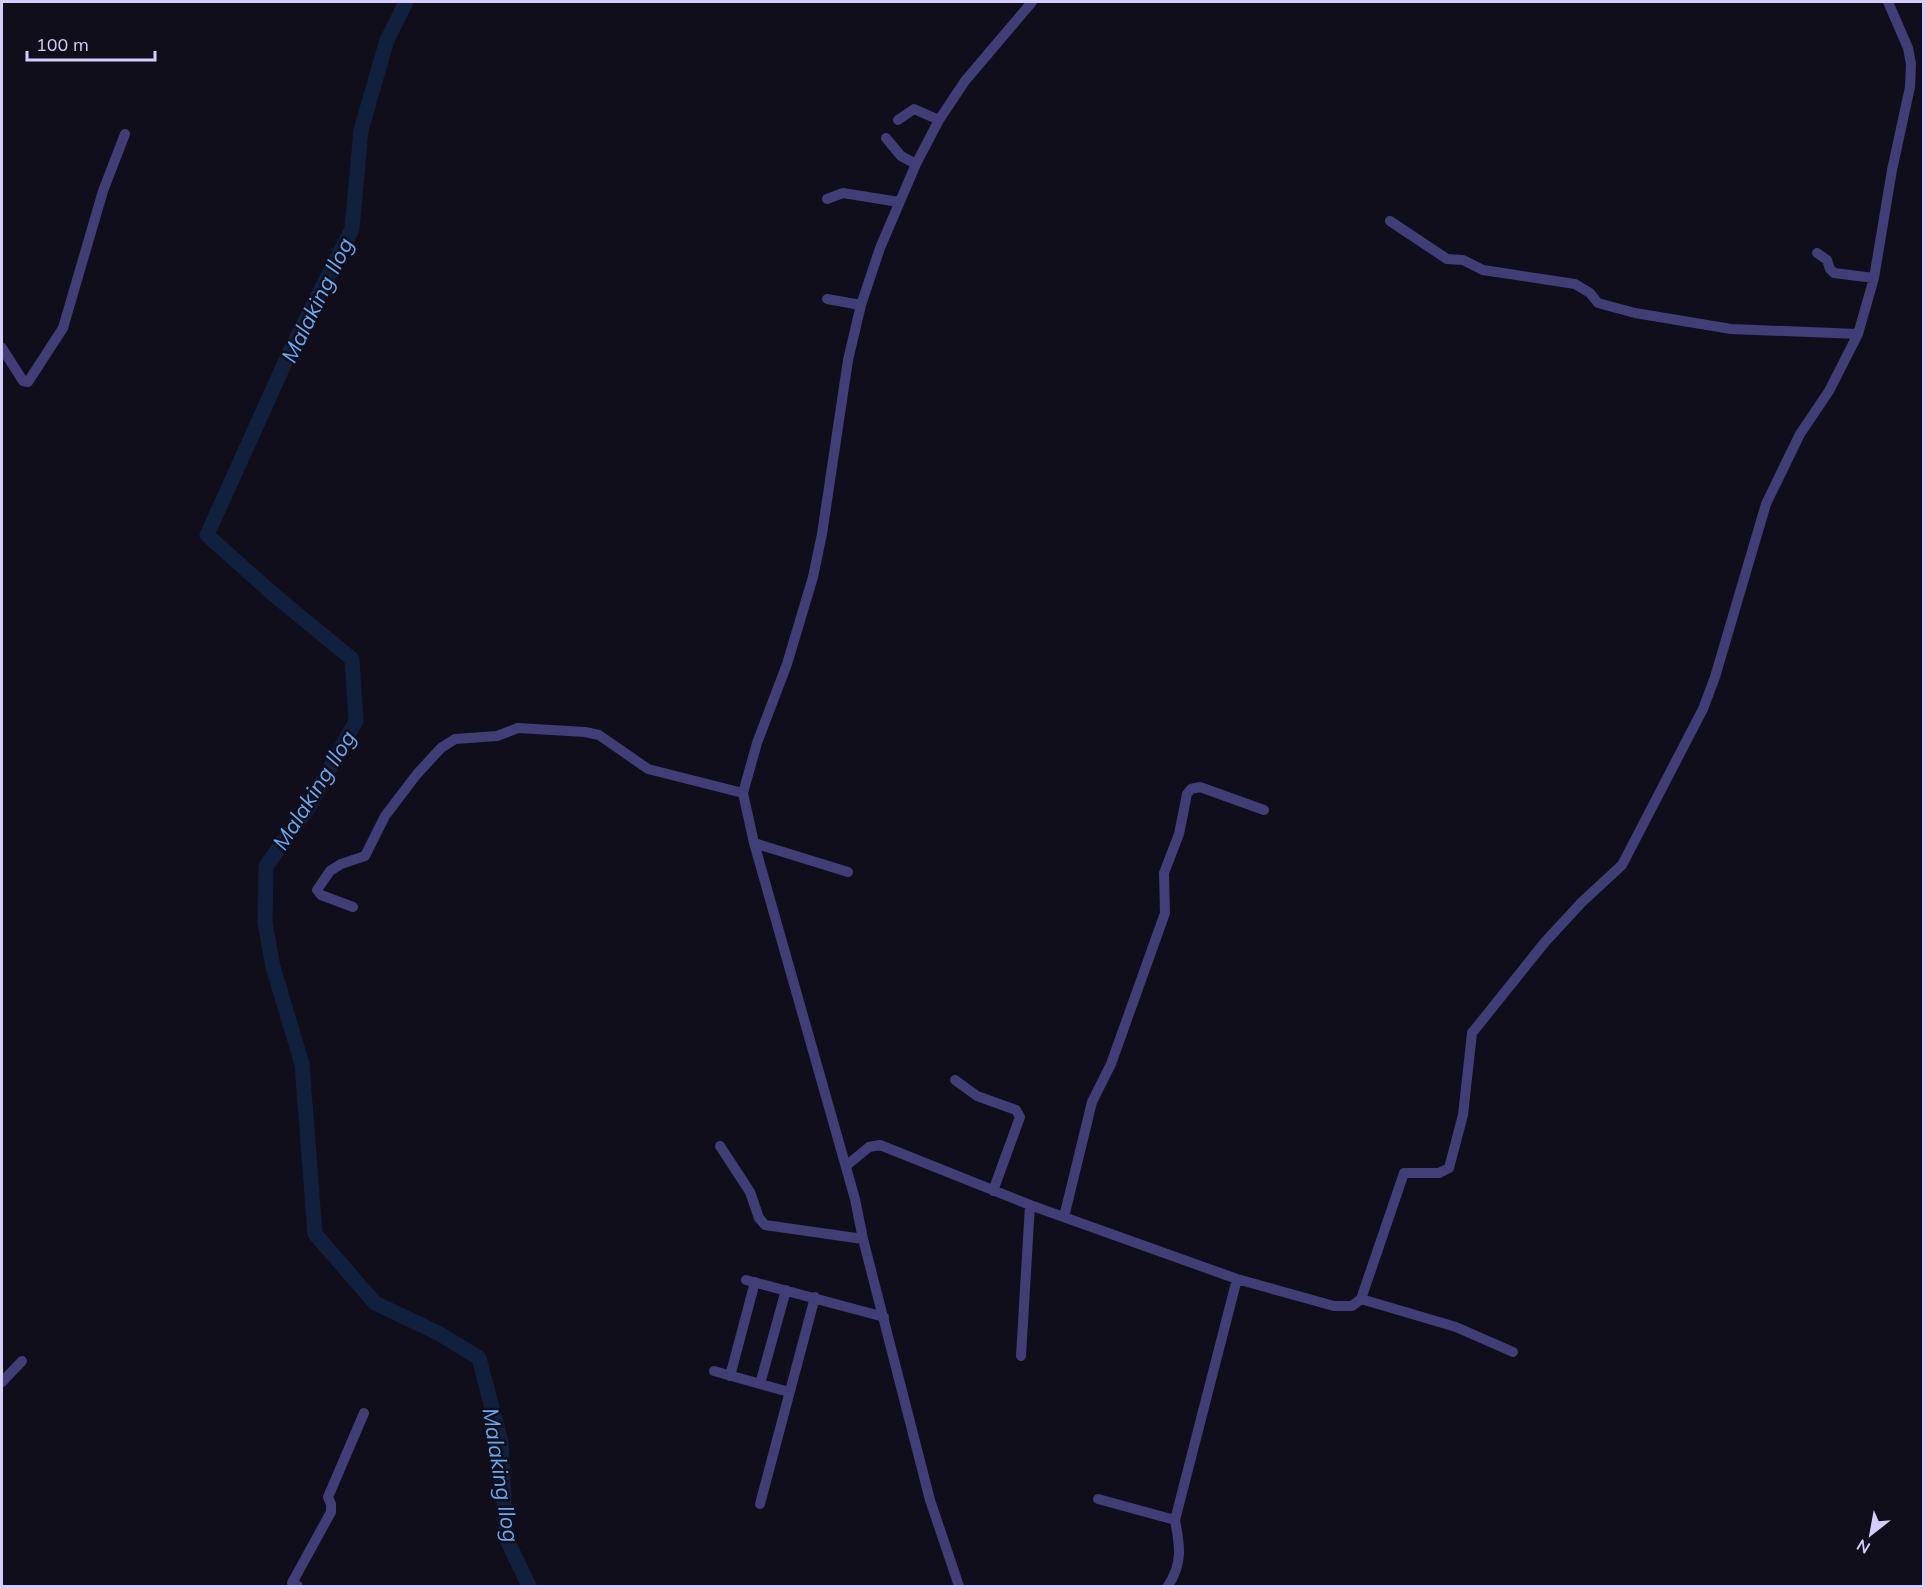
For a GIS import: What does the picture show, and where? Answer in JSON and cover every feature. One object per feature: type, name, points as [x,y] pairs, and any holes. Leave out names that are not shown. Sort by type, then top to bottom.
[{"type":"street","points":[[959,1587],[930,1500],[846,1166],[754,843],[743,793],[757,743],[788,664],[813,577],[822,534],[848,360],[861,305],[880,248],[916,164],[939,120],[964,81],[1032,2]]},
{"type":"street","points":[[846,1166],[869,1147],[880,1145],[1030,1205],[1237,1279],[1334,1306],[1352,1306],[1361,1299],[1404,1173],[1439,1173],[1449,1168],[1463,1115],[1472,1033],[1545,942],[1582,902],[1622,865],[1690,737],[1715,677],[1766,504],[1800,434],[1829,391],[1858,334],[1874,278],[1892,170],[1910,87],[1911,64],[1908,48],[1888,2]]},
{"type":"street","points":[[898,120],[914,109],[939,120]]},
{"type":"street","points":[[2,348],[23,381],[28,382],[63,328],[103,191],[125,134]]},
{"type":"street","points":[[886,138],[901,156],[916,164]]},
{"type":"street","points":[[827,199],[843,193],[899,202]]},
{"type":"street","points":[[1390,221],[1447,259],[1463,260],[1483,270],[1575,284],[1590,293],[1598,303],[1635,313],[1731,328],[1858,334]]},
{"type":"street","points":[[1817,253],[1827,260],[1834,273],[1874,278]]},
{"type":"street","points":[[827,299],[861,305]]},
{"type":"street","points":[[353,907],[321,895],[317,890],[330,871],[341,864],[365,856],[385,816],[404,790],[441,748],[455,739],[497,736],[518,729],[585,732],[599,735],[648,769],[743,793]]},
{"type":"street","points":[[1064,1217],[1092,1102],[1111,1064],[1165,913],[1164,873],[1179,834],[1188,794],[1191,789],[1200,787],[1264,810]]},
{"type":"street","points":[[754,843],[848,872]]},
{"type":"street","points":[[956,1080],[977,1096],[1016,1110],[1020,1117],[993,1191]]},
{"type":"street","points":[[720,1146],[746,1184],[759,1218],[765,1225],[863,1239]]},
{"type":"street","points":[[1021,1356],[1030,1205]]},
{"type":"street","points":[[1168,1587],[1178,1571],[1181,1552],[1175,1520],[1237,1279]]},
{"type":"street","points":[[730,1376],[750,1281],[884,1317]]},
{"type":"street","points":[[760,1384],[786,1290]]},
{"type":"street","points":[[760,1504],[815,1298]]},
{"type":"street","points":[[1361,1299],[1456,1328],[1513,1352]]},
{"type":"street","points":[[2,1382],[22,1361]]},
{"type":"street","points":[[714,1371],[789,1392]]},
{"type":"street","points":[[297,1587],[292,1583],[331,1512],[332,1504],[328,1497],[364,1413]]},
{"type":"street","points":[[1098,1499],[1175,1520]]},
{"type":"waterway","name":"Malaking Ilog","points":[[406,2],[387,40],[361,130],[352,229],[292,347],[207,535],[273,594],[352,659],[356,721],[308,808],[266,866],[265,923],[273,967],[302,1064],[315,1234],[375,1303],[440,1334],[479,1358],[501,1442],[506,1538],[529,1586]]}]
